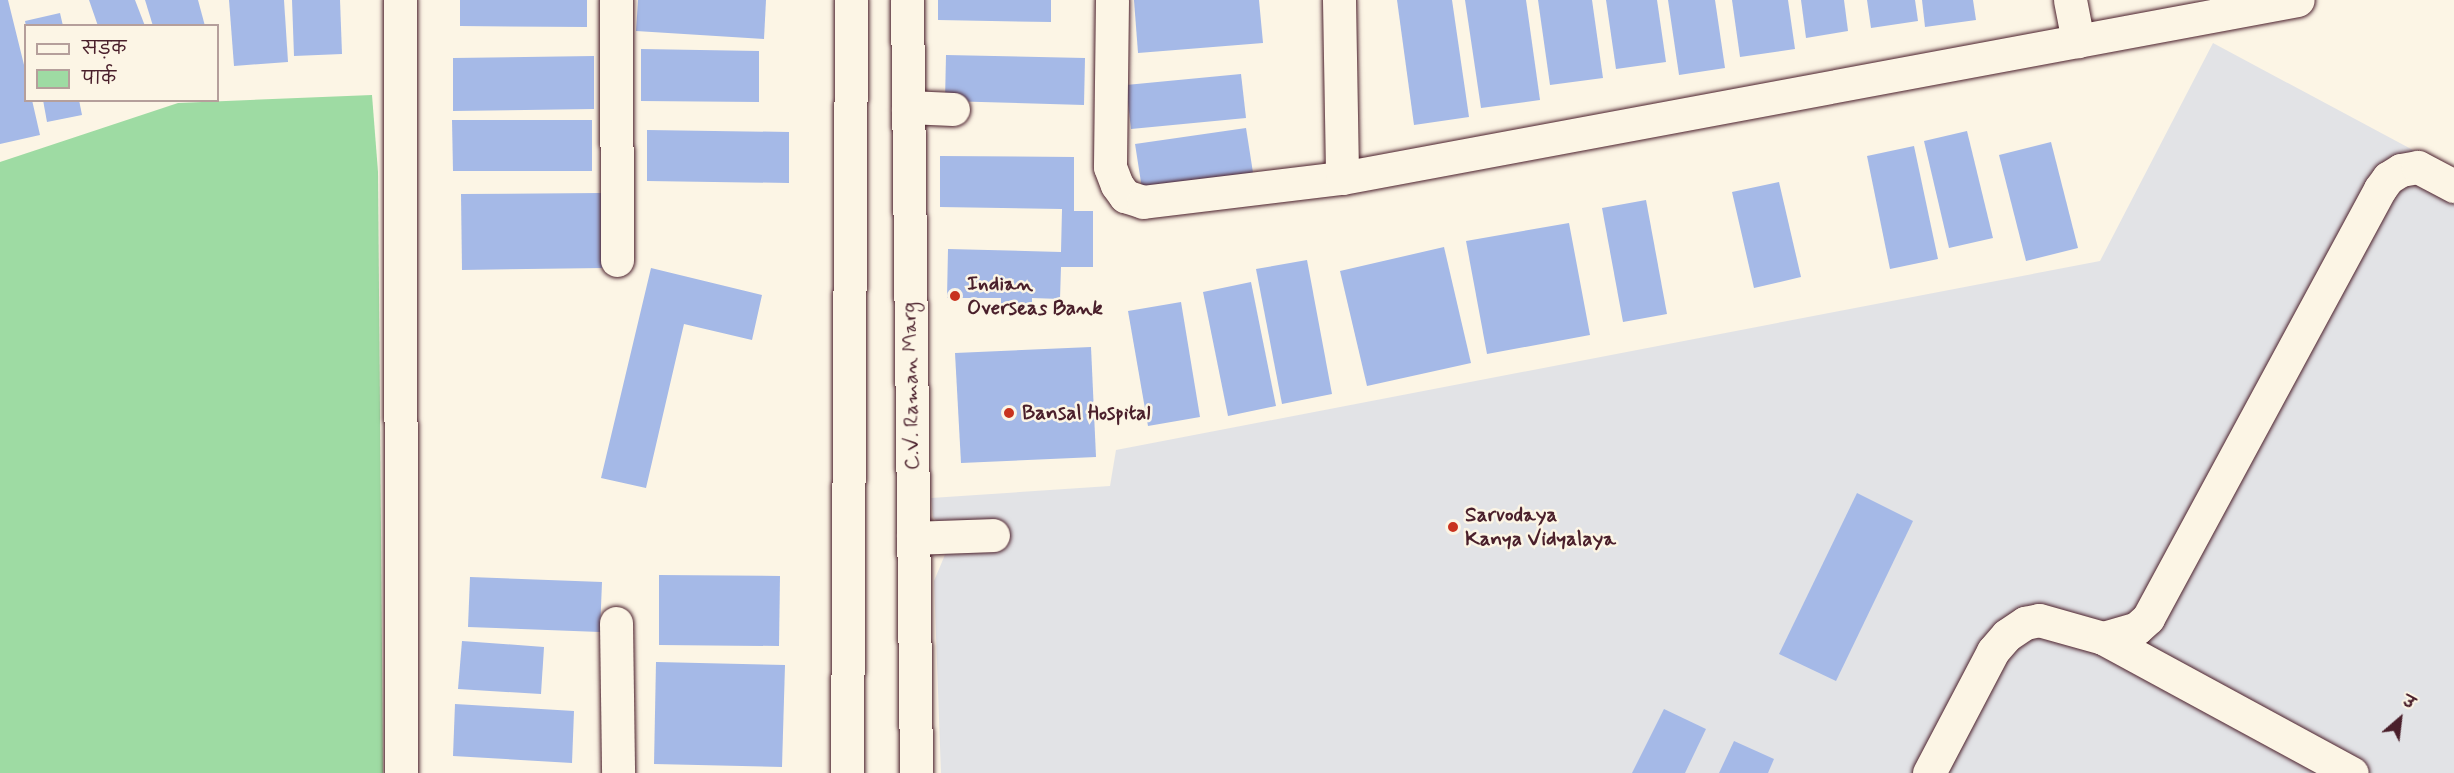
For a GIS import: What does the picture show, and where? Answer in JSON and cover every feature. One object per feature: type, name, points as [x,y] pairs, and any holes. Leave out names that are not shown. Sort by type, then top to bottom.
[{"type":"street","points":[[400,0],[401,773]]},
{"type":"street","points":[[616,0],[617,260]]},
{"type":"street","points":[[847,773],[851,0]]},
{"type":"street","name":"C.V. Raman Marg","points":[[907,0],[916,773]]},
{"type":"street","points":[[1112,0],[1110,167],[1117,185],[1125,196],[1143,202],[1342,178],[2298,0]]},
{"type":"street","points":[[1339,0],[1342,178]]},
{"type":"street","points":[[2070,0],[2078,41]]},
{"type":"street","points":[[908,107],[953,109]]},
{"type":"street","points":[[2103,638],[2137,628],[2158,603],[2388,178],[2402,170],[2418,167],[2454,186]]},
{"type":"street","points":[[913,538],[993,535]]},
{"type":"street","points":[[1929,773],[1993,651],[2007,635],[2025,623],[2039,620],[2103,638],[2352,773]]},
{"type":"street","points":[[616,623],[618,773]]},
{"type":"shaded area","points":[[2213,43],[2454,172],[2454,773],[941,773],[934,581],[952,538],[933,517],[931,498],[1110,486],[1116,450],[2100,261]]},
{"type":"green space","points":[[372,95],[378,172],[383,773],[0,773],[0,162],[178,103]]},
{"type":"building","points":[[0,0],[8,0],[24,65],[24,102],[32,102],[40,135],[0,144]]},
{"type":"building","points":[[89,0],[135,0],[144,24],[97,24]]},
{"type":"building","points":[[145,0],[198,0],[204,24],[152,24]]},
{"type":"building","points":[[229,0],[284,0],[288,62],[234,66]]},
{"type":"building","points":[[292,0],[340,0],[342,54],[294,56]]},
{"type":"building","points":[[460,0],[587,0],[587,27],[460,26]]},
{"type":"building","points":[[638,0],[766,0],[764,39],[636,31]]},
{"type":"building","points":[[938,0],[1051,0],[1051,22],[938,20]]},
{"type":"building","points":[[1134,0],[1259,0],[1263,43],[1138,53]]},
{"type":"building","points":[[1397,0],[1452,0],[1469,117],[1414,125]]},
{"type":"building","points":[[1465,0],[1526,0],[1540,100],[1481,108]]},
{"type":"building","points":[[1538,0],[1592,0],[1603,78],[1550,85]]},
{"type":"building","points":[[1606,0],[1657,0],[1666,62],[1616,69]]},
{"type":"building","points":[[1668,0],[1715,0],[1725,68],[1679,75]]},
{"type":"building","points":[[1732,0],[1788,0],[1795,49],[1740,57]]},
{"type":"building","points":[[1801,0],[1844,0],[1848,31],[1806,38]]},
{"type":"building","points":[[1867,0],[1915,0],[1918,21],[1871,28]]},
{"type":"building","points":[[1922,0],[1973,0],[1976,20],[1925,27]]},
{"type":"building","points":[[60,13],[63,24],[26,24],[25,21]]},
{"type":"building","points":[[641,49],[759,51],[759,102],[641,101]]},
{"type":"building","points":[[946,55],[1085,58],[1084,105],[945,101]]},
{"type":"building","points":[[594,56],[594,109],[453,111],[453,58]]},
{"type":"building","points":[[1241,74],[1246,118],[1131,129],[1126,85]]},
{"type":"building","points":[[43,102],[79,102],[82,115],[47,122]]},
{"type":"building","points":[[452,120],[592,120],[592,171],[453,171]]},
{"type":"building","points":[[1246,128],[1254,179],[1143,195],[1135,144]]},
{"type":"building","points":[[647,130],[789,132],[789,183],[647,181]]},
{"type":"building","points":[[1967,131],[1993,238],[1949,248],[1924,141]]},
{"type":"building","points":[[2051,142],[2078,248],[2026,261],[1999,155]]},
{"type":"building","points":[[1914,146],[1938,259],[1890,269],[1867,156]]},
{"type":"building","points":[[940,156],[1074,157],[1074,211],[1093,211],[1093,267],[1061,267],[1060,299],[1032,298],[1032,305],[1001,304],[1001,298],[947,298],[948,249],[1061,252],[1062,209],[940,207]]},
{"type":"building","points":[[1779,182],[1801,277],[1754,288],[1732,192]]},
{"type":"building","points":[[601,193],[603,268],[462,270],[461,194]]},
{"type":"building","points":[[1646,200],[1667,314],[1623,322],[1602,208]]},
{"type":"building","points":[[1569,223],[1590,335],[1487,354],[1466,241]]},
{"type":"building","points":[[1444,247],[1471,363],[1367,386],[1340,271]]},
{"type":"building","points":[[1307,260],[1332,394],[1282,404],[1256,269]]},
{"type":"building","points":[[651,268],[762,295],[752,340],[684,324],[646,488],[601,478]]},
{"type":"building","points":[[1251,282],[1276,406],[1228,416],[1203,292]]},
{"type":"building","points":[[1181,302],[1200,417],[1148,426],[1128,311]]},
{"type":"building","points":[[1091,347],[1096,457],[961,463],[955,353]]},
{"type":"building","points":[[1857,493],[1913,521],[1836,681],[1779,654]]},
{"type":"building","points":[[659,575],[780,576],[779,646],[659,645]]},
{"type":"building","points":[[470,577],[602,582],[600,632],[468,627]]},
{"type":"building","points":[[462,641],[544,647],[541,694],[458,689]]},
{"type":"building","points":[[656,662],[785,665],[782,767],[654,764]]},
{"type":"building","points":[[455,704],[574,711],[572,763],[453,756]]},
{"type":"building","points":[[1664,709],[1706,729],[1685,773],[1632,773]]},
{"type":"building","points":[[1734,741],[1774,759],[1768,773],[1719,773]]},
{"type":"place","name":"Indian Overseas Bank","points":[[955,296]]},
{"type":"place","name":"Bansal Hospital","points":[[1009,413]]},
{"type":"place","name":"Sarvodaya Kanya Vidyalaya","points":[[1453,527]]}]
